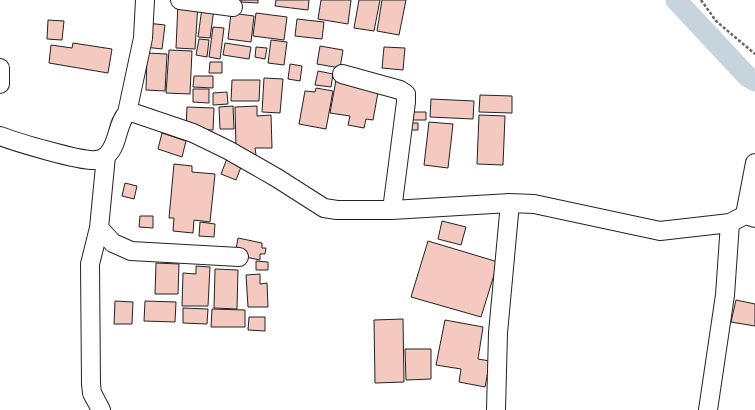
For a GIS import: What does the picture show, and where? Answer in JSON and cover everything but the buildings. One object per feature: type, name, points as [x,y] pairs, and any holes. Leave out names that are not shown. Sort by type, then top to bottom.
[{"type":"street","points":[[0,136],[82,158],[96,160],[106,156],[112,149],[123,118],[127,113],[143,38],[145,0]]},
{"type":"street","points":[[180,0],[233,7]]},
{"type":"street","points":[[0,68],[0,84]]},
{"type":"street","points":[[342,74],[400,90],[406,94],[392,210]]},
{"type":"street","points":[[127,113],[134,113],[193,133],[255,164],[324,208],[337,210],[392,210],[510,203],[534,204],[660,231],[743,219]]},
{"type":"street","points":[[101,410],[92,393],[91,384],[90,264],[99,228],[106,156]]},
{"type":"street","points":[[708,410],[725,295],[755,163]]},
{"type":"street","points":[[496,410],[498,333],[510,203]]},
{"type":"street","points":[[99,228],[113,243],[131,250],[239,257]]},
{"type":"path","points":[[701,0],[716,21],[755,54]]},
{"type":"waterway","points":[[676,0],[748,77],[755,81]]}]
